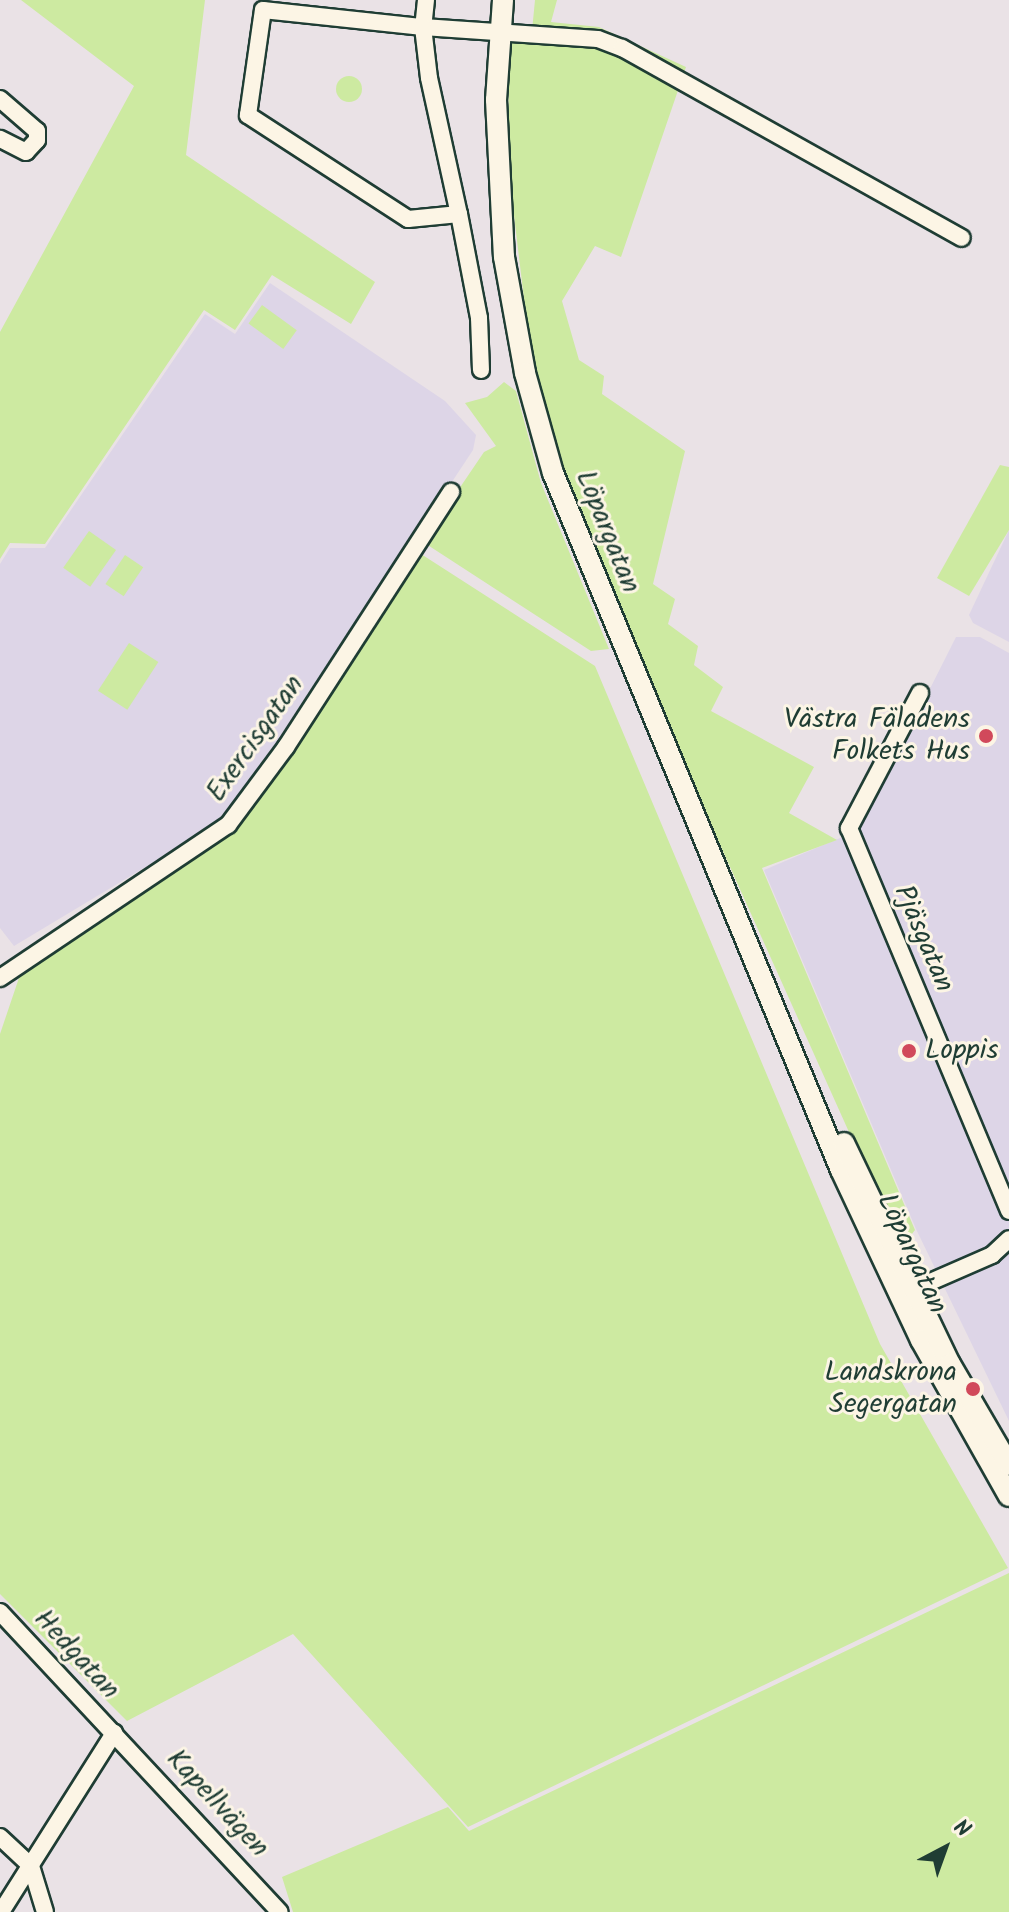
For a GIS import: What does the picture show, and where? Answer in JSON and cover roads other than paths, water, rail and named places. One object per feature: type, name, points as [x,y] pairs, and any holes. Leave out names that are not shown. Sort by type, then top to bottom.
[{"type":"street","points":[[426,0],[423,27],[429,78],[479,318],[481,370]]},
{"type":"street","name":"Löpargatan","points":[[503,0],[497,179],[510,302],[542,437],[585,558],[784,1025],[803,1054],[907,1292],[1009,1496]]},
{"type":"street","points":[[459,214],[408,219],[248,115],[263,10],[423,27],[598,39],[622,48],[962,238]]},
{"type":"street","points":[[0,99],[33,124],[37,140],[26,152],[0,139]]},
{"type":"street","name":"Exercisgatan","points":[[0,978],[228,825],[286,747],[451,492]]},
{"type":"street","name":"Pjäsgatan","points":[[920,693],[849,828],[1009,1211]]},
{"type":"street","points":[[907,1292],[992,1255],[1009,1239]]},
{"type":"street","name":"Löpargatan","points":[[907,1292],[1009,1465]]},
{"type":"street","name":"Hedgatan","points":[[0,1612],[114,1733]]},
{"type":"street","points":[[1,1912],[114,1733]]},
{"type":"street","name":"Kapellvägen","points":[[114,1733],[280,1912]]},
{"type":"street","points":[[0,1837],[31,1866],[45,1912]]},
{"type":"place","name":"Västra Fäladens Folkets Hus","points":[[986,736]]},
{"type":"place","name":"Loppis","points":[[909,1051]]},
{"type":"place","name":"Landskrona Segergatan","points":[[973,1389]]}]
